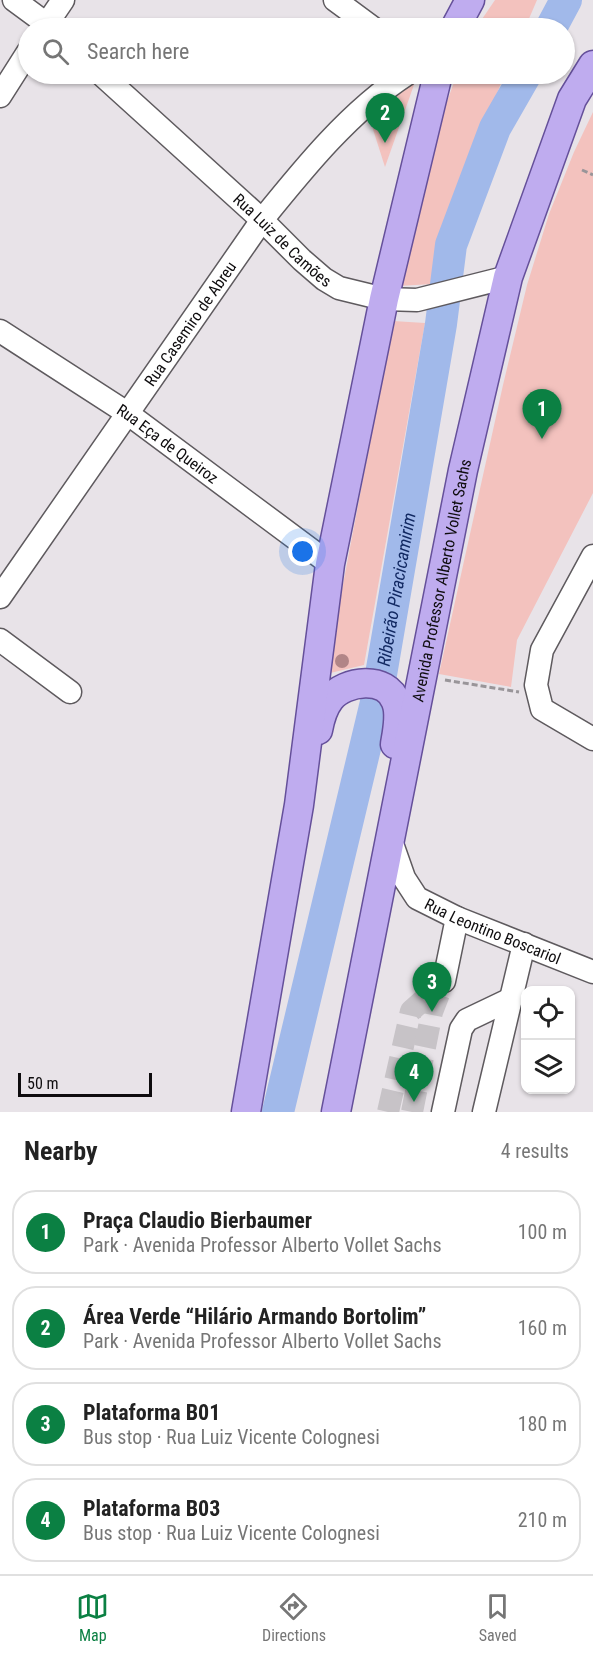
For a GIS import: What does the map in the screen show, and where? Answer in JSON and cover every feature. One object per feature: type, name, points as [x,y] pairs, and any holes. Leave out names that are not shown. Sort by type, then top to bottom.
[{"type":"main road","name":"Avenida Professor Alberto Vollet Sachs","points":[[336,1112],[463,470],[496,280],[572,99],[593,65]]},
{"type":"main road","points":[[246,1112],[299,806],[330,564],[384,299],[436,84]]},
{"type":"main road","points":[[299,806],[323,710],[330,698],[340,690],[373,682],[387,688],[396,702],[398,720],[387,803],[387,826],[391,841]]},
{"type":"street","points":[[15,0],[37,18]]},
{"type":"street","points":[[53,18],[63,0]]},
{"type":"street","points":[[335,0],[359,18]]},
{"type":"street","points":[[0,96],[18,68]]},
{"type":"street","name":"Rua Luiz de Camões","points":[[112,84],[262,220],[302,260],[324,279],[339,288],[384,299],[417,300],[496,280]]},
{"type":"street","name":"Rua Casemiro de Abreu","points":[[0,597],[262,220],[303,170],[389,84]]},
{"type":"street","name":"Rua Eça de Queiroz","points":[[0,331],[128,413],[330,564]]},
{"type":"street","points":[[593,556],[542,651],[536,685],[541,702],[593,739]]},
{"type":"street","points":[[0,640],[70,692]]},
{"type":"street","name":"Rua Leontino Boscariol","points":[[391,841],[404,879],[417,898],[457,918],[593,972]]},
{"type":"street","points":[[444,981],[457,918]]},
{"type":"street","points":[[484,1112],[524,944]]},
{"type":"street","points":[[442,1112],[461,1029],[467,1020],[511,999]]},
{"type":"path","points":[[582,170],[593,175]]},
{"type":"path","points":[[423,677],[541,702]]},
{"type":"shaded area","points":[[495,0],[537,0],[529,18],[483,18]]},
{"type":"shaded area","points":[[410,84],[414,84],[385,167],[370,120]]},
{"type":"shaded area","points":[[453,84],[501,84],[443,222],[433,284],[398,286],[444,110]]},
{"type":"shaded area","points":[[593,112],[593,493],[517,640],[511,687],[439,674],[527,285],[549,214]]},
{"type":"shaded area","points":[[393,321],[425,323],[364,665],[326,674]]},
{"type":"waterway","name":"Ribeirão Piracicamirim","points":[[556,18],[566,0]]},
{"type":"waterway","name":"Ribeirão Piracicamirim","points":[[278,1112],[377,698],[441,324],[451,245],[495,128],[520,84]]},
{"type":"tunnel","points":[[388,1112],[411,1011],[444,981]]},
{"type":"tunnel","points":[[412,1112],[432,1012],[442,986]]},
{"type":"place","name":"Área Verde “Hilário Armando Bortolim”","points":[[385,143]]},
{"type":"place","name":"Praça Claudio Bierbaumer","points":[[542,439]]},
{"type":"place","name":"Plataforma B01","points":[[432,1012]]},
{"type":"place","name":"Plataforma B03","points":[[414,1102]]}]
